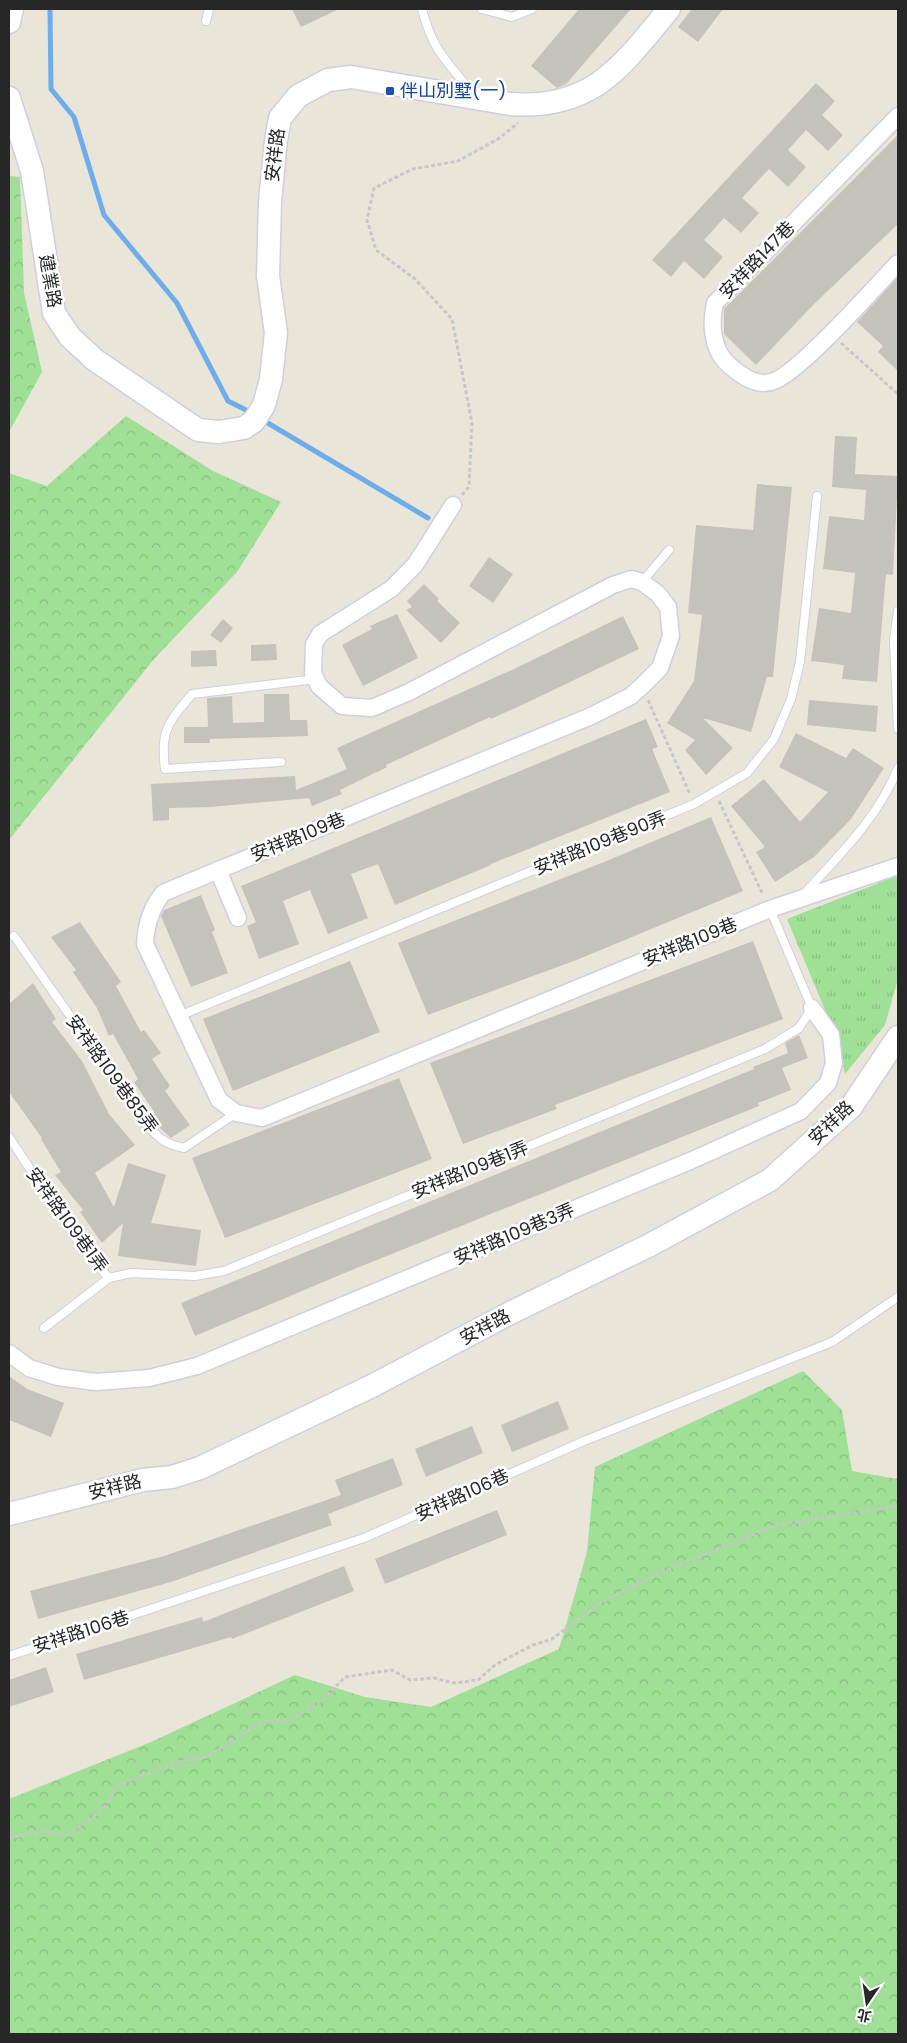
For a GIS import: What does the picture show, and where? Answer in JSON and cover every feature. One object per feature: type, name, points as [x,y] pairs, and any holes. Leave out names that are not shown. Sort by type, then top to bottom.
[{"type":"street","points":[[9,22],[12,9]]},
{"type":"street","name":"安祥路","points":[[198,430],[219,432],[244,428],[254,421],[264,405],[271,379],[276,333],[268,276],[270,201],[276,140],[280,118],[298,96],[328,80],[351,78],[510,104],[540,104],[562,100],[594,88],[619,69],[669,9]]},
{"type":"street","name":"建業路","points":[[9,98],[32,171],[54,313],[70,337],[95,360],[198,430]]},
{"type":"street","name":"安祥路147巷","points":[[898,116],[715,303],[712,319],[716,347],[728,364],[747,380],[771,382],[793,370],[898,263]]},
{"type":"street","points":[[453,505],[415,565],[391,589],[320,634],[314,644],[312,673],[319,686],[342,706],[372,708],[409,692],[613,585],[631,580],[642,582]]},
{"type":"street","name":"安祥路109巷","points":[[642,582],[658,594],[668,607],[671,636],[660,668],[631,696],[591,716],[163,893],[154,905],[146,929],[145,944],[219,1100],[236,1113],[262,1118],[770,909],[898,866]]},
{"type":"street","points":[[218,870],[238,918]]},
{"type":"street","name":"安祥路109巷3弄","points":[[9,1353],[29,1368],[58,1377],[96,1382],[150,1378],[198,1366],[690,1161],[801,1111],[828,1083],[834,1063],[831,1035],[812,1008]]},
{"type":"street","name":"安祥路","points":[[9,1514],[143,1480],[172,1477],[200,1468],[374,1385],[512,1312],[648,1246],[770,1180],[851,1107],[898,1037]]},
{"type":"lane","points":[[206,21],[209,9]]},
{"type":"lane","points":[[422,9],[426,27],[438,53],[477,98]]},
{"type":"lane","points":[[482,9],[512,17],[532,9]]},
{"type":"lane","name":"安祥路109巷90弄","points":[[179,1016],[694,804],[747,773],[774,739],[791,699],[800,662],[817,496]]},
{"type":"lane","points":[[642,582],[669,550]]},
{"type":"lane","points":[[898,611],[894,641],[898,729]]},
{"type":"lane","points":[[281,762],[165,769],[162,748],[167,725],[192,694],[316,679]]},
{"type":"lane","points":[[800,899],[867,825],[890,789],[898,768]]},
{"type":"lane","name":"安祥路109巷3弄","points":[[770,909],[812,1008]]},
{"type":"lane","name":"安祥路109巷85弄","points":[[14,936],[158,1139],[168,1145],[184,1148],[236,1113]]},
{"type":"lane","name":"安祥路109巷1弄","points":[[44,1328],[109,1278],[131,1273],[195,1276],[224,1271],[765,1049],[799,1028],[812,1008]]},
{"type":"lane","name":"安祥路109巷1弄","points":[[9,1137],[84,1249],[109,1278]]},
{"type":"lane","name":"安祥路106巷","points":[[9,1656],[364,1538],[584,1442],[832,1342],[898,1297]]},
{"type":"path","points":[[453,505],[469,487],[472,423],[452,319],[415,279],[376,250],[367,220],[374,188],[413,169],[458,161],[498,139],[540,104]]},
{"type":"path","points":[[830,332],[898,394]]},
{"type":"path","points":[[642,686],[694,804]]},
{"type":"path","points":[[715,792],[770,909]]},
{"type":"path","points":[[9,1838],[43,1831],[68,1835],[103,1809],[118,1784],[178,1762],[206,1757],[264,1721],[289,1721],[323,1700],[345,1677],[392,1670],[410,1680],[434,1678],[454,1683],[478,1680],[495,1665],[533,1645],[552,1639],[600,1603],[660,1572],[777,1525],[898,1506]]},
{"type":"green space","points":[[9,176],[20,177],[24,293],[42,372],[9,432]]},
{"type":"green space","points":[[126,416],[213,471],[281,502],[237,572],[154,659],[9,840],[9,473],[47,486]]},
{"type":"green space","points":[[894,877],[898,878],[898,979],[885,1025],[845,1074],[836,1036],[787,919]]},
{"type":"green space","points":[[803,1371],[842,1410],[852,1471],[898,1479],[898,2034],[9,2034],[9,1799],[151,1742],[295,1675],[365,1697],[431,1707],[559,1649],[587,1552],[595,1467]]},
{"type":"building","points":[[292,9],[339,9],[301,27]]},
{"type":"building","points":[[579,9],[631,9],[566,84],[557,88],[531,66]]},
{"type":"building","points":[[692,9],[723,9],[698,42],[678,27]]},
{"type":"building","points":[[816,83],[835,101],[822,115],[843,135],[828,151],[806,130],[788,150],[806,167],[788,187],[769,169],[742,198],[759,213],[741,233],[724,218],[704,240],[723,257],[704,279],[684,261],[671,277],[652,260]]},
{"type":"building","points":[[898,135],[898,224],[812,306],[756,365],[724,334],[724,309]]},
{"type":"building","points":[[898,277],[898,371],[878,352],[883,346],[857,322]]},
{"type":"building","points":[[835,436],[857,437],[855,474],[898,476],[893,575],[886,574],[877,682],[842,679],[844,665],[811,661],[819,608],[851,613],[855,573],[823,569],[829,516],[864,520],[866,490],[832,487]]},
{"type":"building","points":[[757,484],[792,487],[773,677],[767,677],[751,732],[703,718],[733,748],[706,775],[685,750],[695,740],[667,723],[694,681],[702,615],[688,613],[696,525],[753,530]]},
{"type":"building","points":[[489,557],[513,574],[493,603],[469,586]]},
{"type":"building","points":[[424,584],[439,599],[437,601],[460,623],[441,643],[406,610],[412,607],[407,601]]},
{"type":"building","points":[[397,614],[418,658],[363,686],[342,645],[372,629],[370,626]]},
{"type":"building","points":[[623,616],[639,649],[524,704],[491,719],[490,717],[386,765],[387,767],[340,790],[342,794],[312,806],[309,798],[211,807],[169,808],[169,820],[153,821],[151,784],[295,776],[296,790],[347,769],[337,748],[514,669]]},
{"type":"building","points":[[223,619],[233,628],[221,643],[210,635]]},
{"type":"building","points":[[276,644],[277,660],[251,661],[251,645]]},
{"type":"building","points":[[216,650],[217,666],[191,667],[191,651]]},
{"type":"building","points":[[264,694],[289,694],[290,720],[307,720],[308,736],[210,739],[210,743],[184,743],[184,727],[208,727],[207,698],[232,696],[233,723],[264,722]]},
{"type":"building","points":[[809,700],[878,706],[876,732],[807,725]]},
{"type":"building","points":[[646,719],[658,747],[652,749],[670,792],[395,905],[378,864],[351,874],[368,918],[328,934],[310,890],[283,901],[299,944],[259,959],[247,926],[256,922],[241,886]]},
{"type":"building","points":[[796,733],[846,758],[853,748],[884,768],[851,819],[814,857],[775,882],[756,852],[765,847],[731,806],[764,779],[800,822],[828,792],[779,767]]},
{"type":"building","points":[[711,817],[743,891],[579,959],[428,1015],[398,943],[604,862]]},
{"type":"building","points":[[201,895],[215,930],[212,932],[228,973],[191,987],[161,916],[164,910]]},
{"type":"building","points":[[80,922],[121,982],[116,986],[141,1032],[144,1030],[161,1053],[152,1059],[170,1086],[165,1091],[190,1125],[171,1138],[148,1117],[155,1113],[134,1082],[138,1079],[113,1034],[109,1036],[97,1008],[73,972],[76,970],[51,937]]},
{"type":"building","points":[[753,941],[783,1019],[555,1105],[557,1109],[463,1144],[430,1063]]},
{"type":"building","points":[[350,961],[380,1032],[233,1091],[203,1019]]},
{"type":"building","points":[[33,983],[56,1019],[52,1022],[82,1061],[109,1114],[135,1145],[95,1173],[114,1207],[128,1163],[166,1175],[151,1223],[201,1230],[196,1266],[118,1256],[123,1223],[102,1243],[80,1212],[83,1210],[55,1175],[61,1172],[42,1138],[9,1092],[9,1004]]},
{"type":"building","points":[[799,1035],[808,1058],[782,1068],[791,1090],[758,1103],[759,1106],[347,1272],[195,1336],[181,1303],[754,1069],[753,1067],[788,1053],[785,1043]]},
{"type":"building","points":[[399,1078],[432,1159],[225,1238],[192,1158]]},
{"type":"building","points":[[9,1376],[27,1389],[64,1403],[51,1437],[9,1420]]},
{"type":"building","points":[[558,1401],[569,1429],[512,1452],[501,1425]]},
{"type":"building","points":[[472,1426],[483,1453],[426,1477],[415,1449]]},
{"type":"building","points":[[393,1458],[403,1485],[328,1514],[332,1525],[171,1582],[38,1619],[30,1591],[164,1556],[341,1495],[335,1480]]},
{"type":"building","points":[[497,1510],[507,1535],[385,1584],[375,1559]]},
{"type":"building","points":[[344,1566],[354,1591],[232,1639],[231,1637],[84,1680],[76,1654],[202,1617],[203,1622]]},
{"type":"building","points":[[46,1667],[54,1692],[9,1707],[9,1680]]},
{"type":"waterway","points":[[50,9],[51,89],[74,117],[104,215],[177,303],[228,401],[252,413]]},
{"type":"waterway","points":[[261,419],[428,518]]},
{"type":"place","name":"伴山別墅(一)","points":[[390,91]]}]
